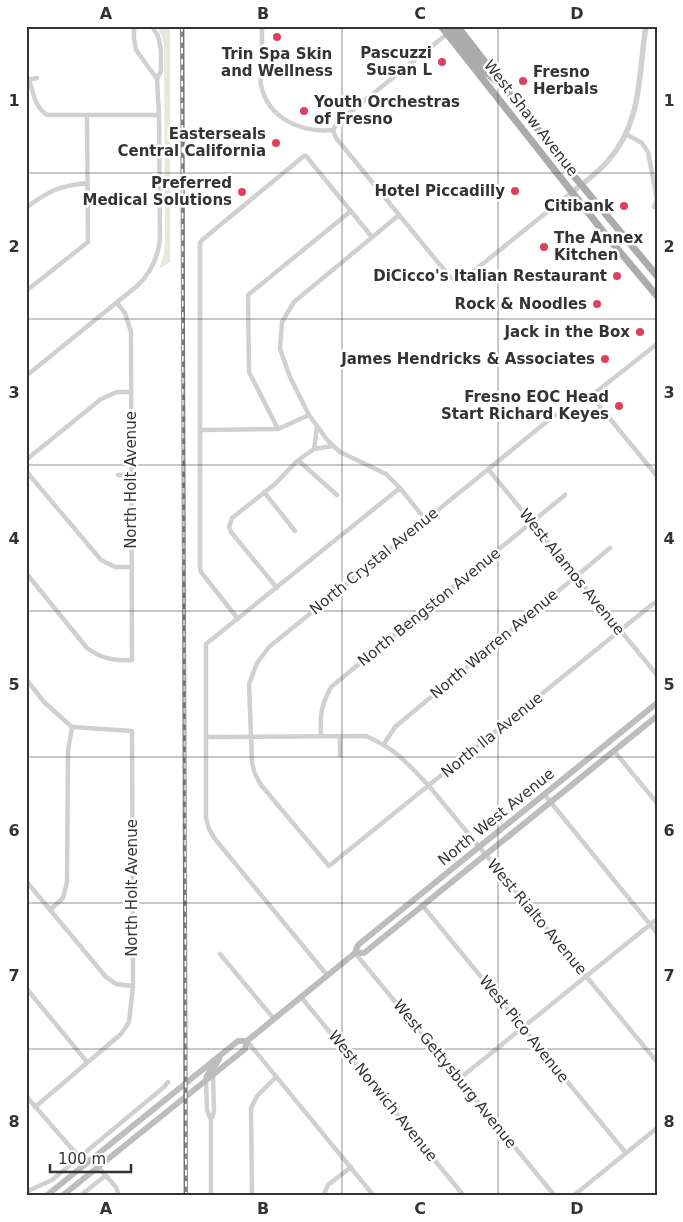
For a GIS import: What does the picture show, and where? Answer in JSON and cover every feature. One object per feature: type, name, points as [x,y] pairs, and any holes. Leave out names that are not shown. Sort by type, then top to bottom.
[{"type":"main road","name":"West Shaw Avenue","points":[[441,26],[577,188],[657,276]]},
{"type":"main road","points":[[448,26],[452,29],[457,26]]},
{"type":"main road","name":"West Shaw Avenue","points":[[457,26],[510,93],[656,295]]},
{"type":"main road","points":[[447,34],[457,35],[486,72],[510,93]]},
{"type":"main road","name":"North West Avenue","points":[[62,1196],[245,1049],[247,1041],[356,953],[358,945],[657,703]]},
{"type":"main road","name":"North West Avenue","points":[[356,953],[364,953],[657,716]]},
{"type":"main road","name":"North West Avenue","points":[[46,1196],[238,1041],[247,1041]]},
{"type":"main road","points":[[206,1080],[206,1074],[219,1063],[220,1056]]},
{"type":"main road","points":[[91,1160],[98,1167]]},
{"type":"street","points":[[134,26],[136,50],[157,79]]},
{"type":"street","points":[[26,376],[144,280],[159,248],[159,115],[157,79],[161,71],[161,50],[158,36],[152,26]]},
{"type":"street","points":[[262,26],[261,85],[269,103],[278,116],[296,126],[318,131],[333,130]]},
{"type":"street","points":[[333,130],[336,138],[450,277],[457,280],[465,278],[608,161],[626,134],[638,101],[646,26]]},
{"type":"street","points":[[333,130],[338,122],[447,34]]},
{"type":"street","points":[[37,78],[28,80],[36,105],[47,115],[159,115]]},
{"type":"street","points":[[26,291],[88,242],[87,116]]},
{"type":"street","points":[[626,134],[642,143],[648,152],[657,199],[654,207]]},
{"type":"street","points":[[238,619],[201,572],[200,568],[200,243],[304,156],[306,156],[372,237]]},
{"type":"street","points":[[26,208],[41,197],[64,185],[87,183]]},
{"type":"street","points":[[278,429],[249,372],[248,295],[351,211]]},
{"type":"street","points":[[399,214],[294,302],[282,322],[280,349],[290,377],[309,415],[332,446],[340,452],[386,474],[425,519]]},
{"type":"street","name":"North Holt Avenue","points":[[26,573],[88,648],[96,655],[105,659],[132,660],[131,332],[126,313],[117,303]]},
{"type":"street","points":[[657,344],[596,392],[595,399],[657,476]]},
{"type":"street","points":[[26,460],[106,396],[116,392],[130,392]]},
{"type":"street","points":[[201,430],[278,429],[309,415]]},
{"type":"street","name":"North Crystal Avenue","points":[[252,737],[249,684],[257,663],[268,647],[554,415]]},
{"type":"street","points":[[314,449],[317,425]]},
{"type":"street","points":[[277,588],[231,532],[229,527],[232,518],[275,484],[296,461],[314,449],[332,446]]},
{"type":"street","points":[[296,461],[300,462],[337,495]]},
{"type":"street","name":"West Alamos Avenue","points":[[488,469],[657,675]]},
{"type":"street","points":[[26,470],[101,560],[115,566],[132,567]]},
{"type":"street","points":[[118,475],[132,474]]},
{"type":"street","points":[[328,975],[215,839],[209,829],[206,818],[206,644],[400,488]]},
{"type":"street","points":[[264,492],[295,531]]},
{"type":"street","name":"North Bengston Avenue","points":[[321,736],[320,717],[323,702],[331,687],[566,495]]},
{"type":"street","name":"North Warren Avenue","points":[[384,744],[395,727],[610,548]]},
{"type":"street","name":"North Ila Avenue","points":[[252,737],[252,763],[261,785],[329,866],[654,603]]},
{"type":"street","points":[[26,679],[44,702],[72,726],[68,751],[67,882],[63,898],[50,910]]},
{"type":"street","name":"North Holt Avenue","points":[[72,726],[132,731],[133,986]]},
{"type":"street","points":[[340,736],[340,755]]},
{"type":"street","name":"West Rialto Avenue","points":[[206,737],[366,736],[384,744],[398,754],[429,786],[657,1062]]},
{"type":"street","points":[[614,751],[657,803]]},
{"type":"street","points":[[544,794],[657,933]]},
{"type":"street","points":[[26,881],[110,980],[119,985],[133,986],[129,1022],[121,1034],[35,1107]]},
{"type":"street","name":"West Pico Avenue","points":[[422,905],[626,1153]]},
{"type":"street","points":[[459,1079],[657,919]]},
{"type":"street","name":"West Gettysburg Avenue","points":[[356,953],[555,1196]]},
{"type":"street","points":[[220,954],[274,1019]]},
{"type":"street","points":[[26,988],[87,1062]]},
{"type":"street","name":"West Norwich Avenue","points":[[301,997],[464,1196]]},
{"type":"street","points":[[247,1041],[374,1196]]},
{"type":"street","points":[[211,1196],[211,1120],[214,1112],[213,1074]]},
{"type":"street","points":[[252,1196],[251,1108],[258,1096],[276,1077]]},
{"type":"street","points":[[206,1080],[207,1110],[211,1120]]},
{"type":"street","points":[[26,1192],[52,1180],[168,1082]]},
{"type":"street","points":[[26,1096],[78,1157],[91,1160]]},
{"type":"street","points":[[573,1196],[657,1128]]},
{"type":"street","points":[[77,1172],[78,1157]]},
{"type":"street","points":[[98,1167],[116,1187],[119,1196]]},
{"type":"street","points":[[323,1196],[328,1185],[351,1167]]},
{"type":"street","points":[[80,1196],[105,1176]]},
{"type":"shaded area","points":[[157,26],[170,26],[170,262],[159,269],[164,254],[165,241],[164,45]]},
{"type":"railway","points":[[182,26],[186,1196]]},
{"type":"place","name":"Trin Spa Skin and Wellness","points":[[277,37]]},
{"type":"place","name":"Pascuzzi Susan L","points":[[442,62]]},
{"type":"place","name":"Fresno Herbals","points":[[523,81]]},
{"type":"place","name":"Youth Orchestras of Fresno","points":[[304,111]]},
{"type":"place","name":"Easterseals Central California","points":[[276,143]]},
{"type":"place","name":"Hotel Piccadilly","points":[[515,191]]},
{"type":"place","name":"Preferred Medical Solutions","points":[[242,192]]},
{"type":"place","name":"Citibank","points":[[624,206]]},
{"type":"place","name":"The Annex Kitchen","points":[[544,247]]},
{"type":"place","name":"DiCicco's Italian Restaurant","points":[[617,276]]},
{"type":"place","name":"Rock & Noodles","points":[[597,304]]},
{"type":"place","name":"Jack in the Box","points":[[640,332]]},
{"type":"place","name":"James Hendricks & Associates","points":[[605,359]]},
{"type":"place","name":"Fresno EOC Head Start Richard Keyes","points":[[619,406]]}]
